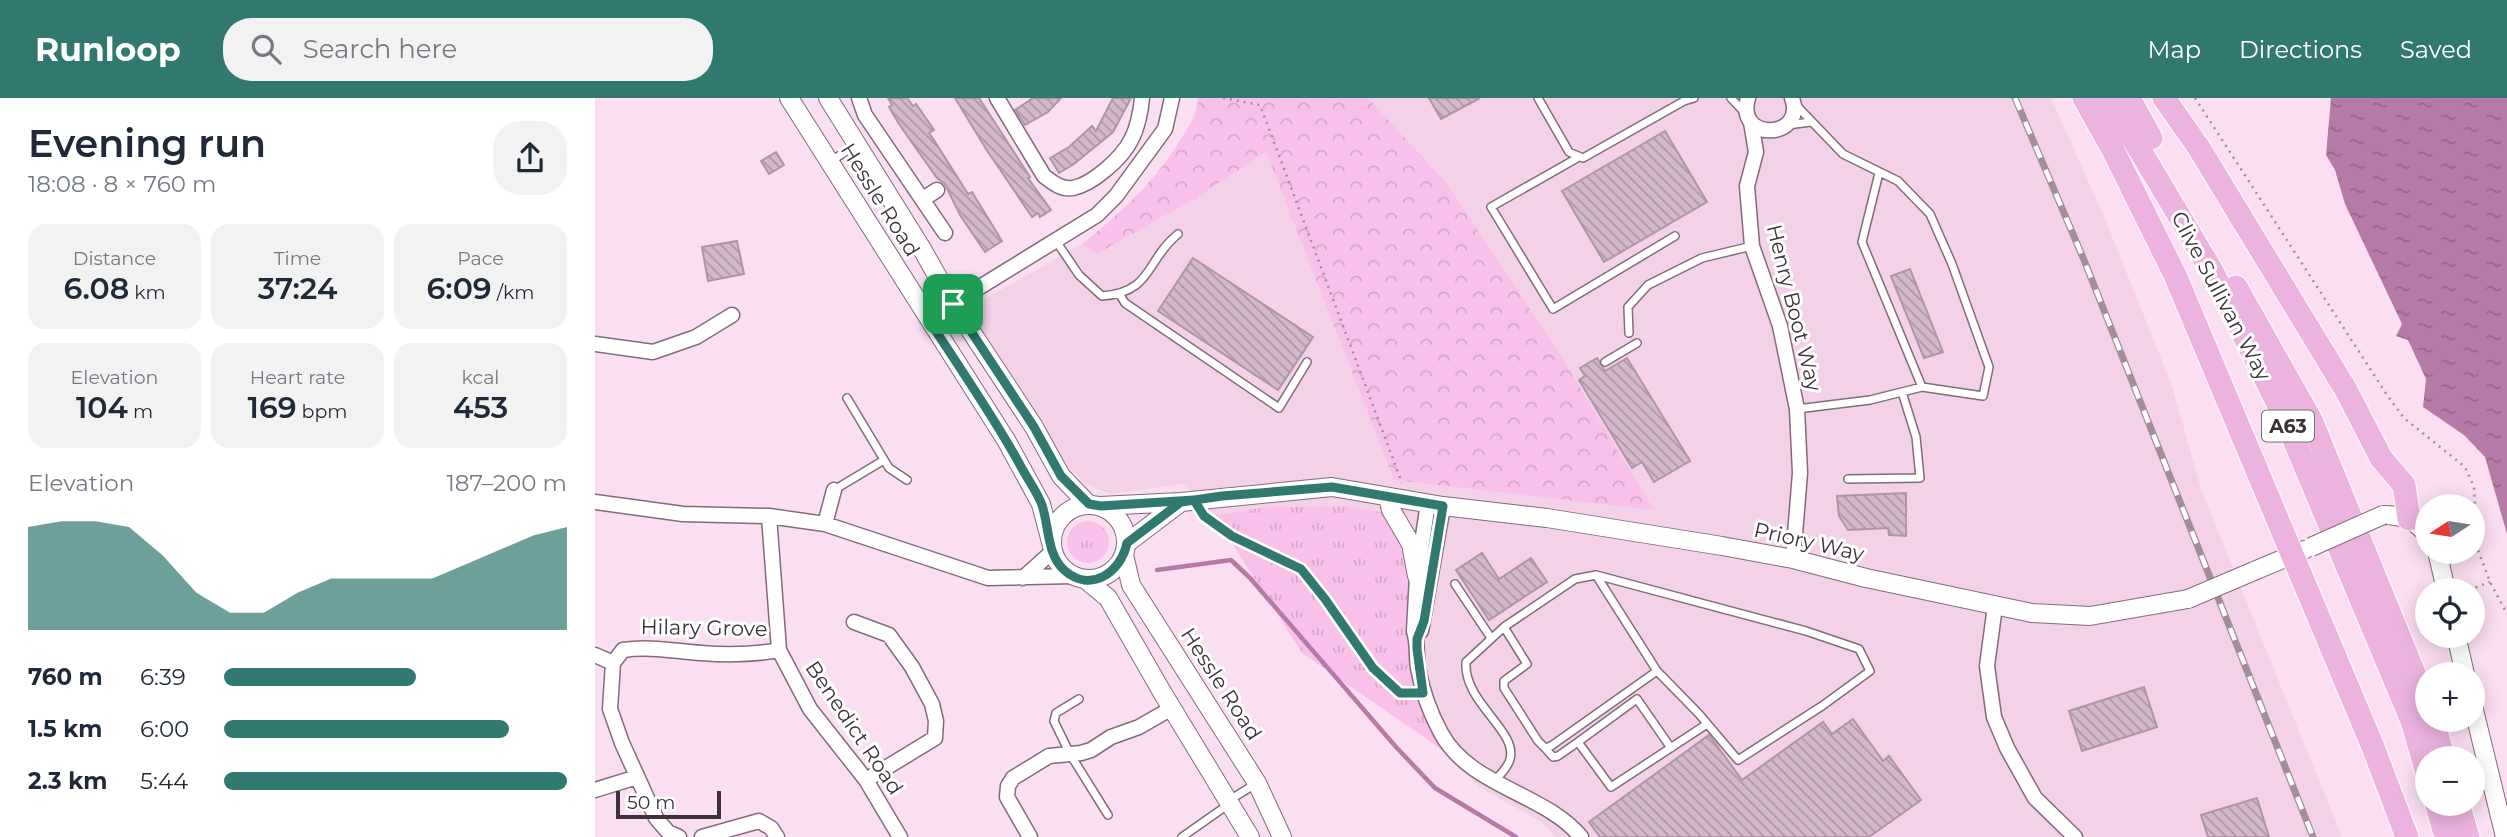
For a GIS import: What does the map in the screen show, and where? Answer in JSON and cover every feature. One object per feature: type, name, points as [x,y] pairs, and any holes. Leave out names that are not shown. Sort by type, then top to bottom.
[{"type":"highway","points":[[2084,98],[2175,275],[2301,551],[2407,837]]},
{"type":"highway","name":"Clive Sullivan Way","points":[[2109,98],[2213,273],[2284,416],[2412,721],[2419,746]]},
{"type":"highway","name":"Clive Sullivan Way","points":[[2129,98],[2312,422],[2415,675]]},
{"type":"highway","points":[[2164,98],[2199,148],[2346,390],[2381,458],[2404,485],[2409,519]]},
{"type":"highway","points":[[2440,816],[2446,837]]},
{"type":"highway","points":[[2462,816],[2468,837]]},
{"type":"street","name":"Hessle Road","points":[[789,98],[1006,440],[1041,504],[1052,548]]},
{"type":"street","name":"Hessle Road","points":[[828,98],[922,248],[953,304],[1034,427],[1061,476],[1095,505]]},
{"type":"street","points":[[859,98],[865,115],[945,233]]},
{"type":"street","points":[[996,98],[1044,176],[1055,186],[1069,188],[1093,179],[1113,163],[1131,140],[1142,98]]},
{"type":"street","points":[[928,319],[1097,215],[1116,196],[1165,129],[1172,98]]},
{"type":"street","points":[[1748,98],[1756,152]]},
{"type":"street","points":[[1756,152],[1783,127],[1794,111],[1793,101]]},
{"type":"street","points":[[1749,119],[1764,131],[1783,127]]},
{"type":"street","name":"Henry Boot Way","points":[[1756,152],[1748,186],[1752,246],[1780,326],[1797,409],[1800,473],[1793,559]]},
{"type":"street","points":[[923,199],[937,190]]},
{"type":"street","points":[[595,344],[653,352],[696,337],[732,315]]},
{"type":"street","name":"Priory Way","points":[[1095,505],[1187,501],[1332,487],[1435,505],[1547,518],[1793,559],[1866,578],[2032,613],[2090,616],[2188,599],[2383,515],[2409,519]]},
{"type":"street","points":[[825,524],[834,490]]},
{"type":"street","points":[[1388,497],[1391,510],[1411,544],[1417,576]]},
{"type":"street","points":[[595,502],[683,514],[769,516],[825,524],[988,579],[1098,579],[1118,566],[1126,549],[1187,501]]},
{"type":"street","points":[[1126,549],[1125,531],[1120,520],[1111,511],[1095,505],[1076,506],[1066,513],[1052,533],[1052,548],[1057,561],[1108,598],[1250,837]]},
{"type":"street","points":[[1435,505],[1417,576],[1414,626],[1423,693],[1441,735],[1471,766],[1569,821],[1581,837]]},
{"type":"street","points":[[1417,639],[1424,621],[1435,505]]},
{"type":"street","name":"Benedict Road","points":[[769,516],[779,650],[810,709],[866,780],[900,837]]},
{"type":"street","points":[[2409,519],[2415,523]]},
{"type":"street","points":[[1023,578],[1052,548]]},
{"type":"street","name":"Hessle Road","points":[[1126,549],[1131,585],[1258,783],[1282,837]]},
{"type":"street","points":[[1995,606],[1987,666],[1994,717],[2007,748],[2035,798],[2075,837]]},
{"type":"street","points":[[854,622],[889,635],[927,695],[936,721],[935,738],[866,780]]},
{"type":"street","name":"Hilary Grove","points":[[613,663],[623,650],[641,647],[701,653],[756,654],[779,650]]},
{"type":"street","points":[[595,655],[613,663],[610,709],[636,777],[656,818],[668,832],[679,837]]},
{"type":"street","points":[[1030,837],[1009,803],[1007,786],[1013,778],[1049,755],[1091,750],[1111,737],[1139,727],[1172,708]]},
{"type":"street","points":[[2479,732],[2505,837]]},
{"type":"street","points":[[595,790],[636,777]]},
{"type":"street","points":[[702,837],[759,821],[771,828],[777,837]]},
{"type":"lane","points":[[1538,98],[1569,152],[1583,158],[1684,101],[1694,98]]},
{"type":"lane","points":[[1731,98],[1749,119]]},
{"type":"lane","points":[[1793,101],[1843,154],[1898,181],[1930,214],[1989,367],[1983,396],[1922,387],[1871,400],[1797,409]]},
{"type":"lane","points":[[1783,127],[1811,122]]},
{"type":"lane","points":[[829,162],[857,145]]},
{"type":"lane","points":[[1579,157],[1491,207],[1553,309],[1675,236]]},
{"type":"lane","points":[[1879,173],[1862,242],[1922,387]]},
{"type":"lane","points":[[1056,240],[1079,275],[1102,296],[1120,295],[1141,283],[1164,246],[1178,234]]},
{"type":"lane","points":[[1629,333],[1628,307],[1648,285],[1702,258],[1752,246]]},
{"type":"lane","points":[[1120,295],[1125,303],[1279,408],[1307,362]]},
{"type":"lane","points":[[1605,362],[1637,343]]},
{"type":"lane","points":[[1848,479],[1920,478],[1916,438],[1902,392]]},
{"type":"lane","points":[[847,398],[889,468],[907,480]]},
{"type":"lane","points":[[834,490],[884,460]]},
{"type":"lane","points":[[1495,781],[1511,756],[1510,743],[1469,688],[1465,674],[1466,662],[1504,628],[1575,579],[1596,575],[1806,631],[1859,649],[1870,671],[1822,706],[1738,760],[1657,671],[1596,575]]},
{"type":"lane","points":[[1455,584],[1491,638]]},
{"type":"lane","points":[[1504,628],[1527,664],[1504,681],[1504,688],[1538,741],[1553,757],[1637,699],[1671,748]]},
{"type":"lane","points":[[1545,748],[1657,671]]},
{"type":"lane","points":[[1079,699],[1056,713],[1054,721],[1070,754],[1108,815]]},
{"type":"lane","points":[[1578,742],[1611,787],[1707,724]]},
{"type":"lane","points":[[1182,837],[1258,783]]},
{"type":"path","points":[[1223,98],[1260,105],[1408,499]]},
{"type":"path","points":[[2195,98],[2387,395],[2404,418],[2465,467],[2474,487],[2478,550],[2490,582],[2507,614]]},
{"type":"path","points":[[1187,501],[1232,536],[1301,569],[1373,668],[1400,693],[1423,693]]},
{"type":"path","points":[[2485,584],[2490,582]]},
{"type":"shaded area","points":[[1368,98],[2051,98],[2105,219],[2171,383],[2202,492],[2342,837],[1555,837],[1543,823],[1479,787],[1441,749],[1413,679],[1402,516],[1345,506],[1268,507],[1214,515],[1183,484],[1110,494],[1086,484],[1067,466],[969,308],[1082,244],[1098,254],[1193,200],[1266,152],[1394,480],[1653,509],[1564,361],[1448,186]]},
{"type":"green space","points":[[1198,98],[1368,98],[1448,185],[1564,361],[1654,510],[1394,480],[1266,152],[1193,200],[1097,254],[1082,244],[1147,185],[1191,122]]},
{"type":"green space","points":[[1346,506],[1402,516],[1421,540],[1409,630],[1413,679],[1441,749],[1302,653],[1214,515],[1268,507]]},
{"type":"green space","points":[[1088,521],[1103,527],[1109,542],[1103,557],[1088,563],[1073,557],[1067,542],[1073,527]]},
{"type":"water","points":[[2331,98],[2507,98],[2507,534],[2485,457],[2464,435],[2423,407],[2426,379],[2408,340],[2396,336],[2402,324],[2345,204],[2335,170],[2326,155]]},
{"type":"building","points":[[888,98],[907,98],[913,106],[916,104],[934,130],[929,133],[968,194],[972,192],[1002,241],[985,252],[960,215],[945,184],[937,178],[899,124],[889,107],[892,105]]},
{"type":"building","points":[[955,98],[979,98],[1051,210],[1040,217],[1038,213],[1032,217]]},
{"type":"building","points":[[1033,98],[1061,98],[1048,112],[1025,125],[1015,110]]},
{"type":"building","points":[[1113,98],[1131,98],[1113,132],[1059,173],[1050,158],[1069,147],[1092,126],[1096,131]]},
{"type":"building","points":[[1429,98],[1480,98],[1441,119]]},
{"type":"building","points":[[1665,131],[1707,202],[1604,262],[1562,191]]},
{"type":"building","points":[[776,152],[784,165],[769,174],[761,161]]},
{"type":"building","points":[[737,241],[744,274],[708,281],[702,247]]},
{"type":"building","points":[[1193,258],[1313,337],[1278,390],[1158,311]]},
{"type":"building","points":[[1910,269],[1943,352],[1924,358],[1891,276]]},
{"type":"building","points":[[1597,358],[1605,371],[1627,358],[1690,461],[1654,482],[1642,462],[1632,468],[1579,380],[1585,376],[1580,368]]},
{"type":"building","points":[[1906,493],[1906,536],[1889,535],[1888,528],[1848,530],[1839,516],[1837,496]]},
{"type":"building","points":[[1482,553],[1499,579],[1531,558],[1547,582],[1489,620],[1456,570]]},
{"type":"building","points":[[2144,687],[2157,727],[2082,751],[2069,711]]},
{"type":"building","points":[[1853,719],[1883,761],[1889,756],[1921,800],[1869,837],[1600,837],[1589,822],[1709,735],[1742,780],[1823,722],[1832,734]]},
{"type":"building","points":[[2257,798],[2269,837],[2208,837],[2201,815]]},
{"type":"waterway","points":[[1157,570],[1231,560],[1250,578],[1396,747],[1435,788],[1516,837]]},
{"type":"railway","points":[[2015,98],[2084,260],[2313,837]]},
{"type":"route","points":[[953,304],[928,319],[1006,440],[1041,504],[1057,561],[1073,576],[1098,579],[1109,574],[1125,555],[1127,543],[1181,502],[1222,496],[1332,487],[1443,506],[1432,559],[1424,621],[1417,639],[1423,693],[1400,693],[1373,668],[1301,569],[1232,536],[1204,516],[1194,500],[1101,506],[1089,504],[1061,476],[1034,427],[953,304]]}]
